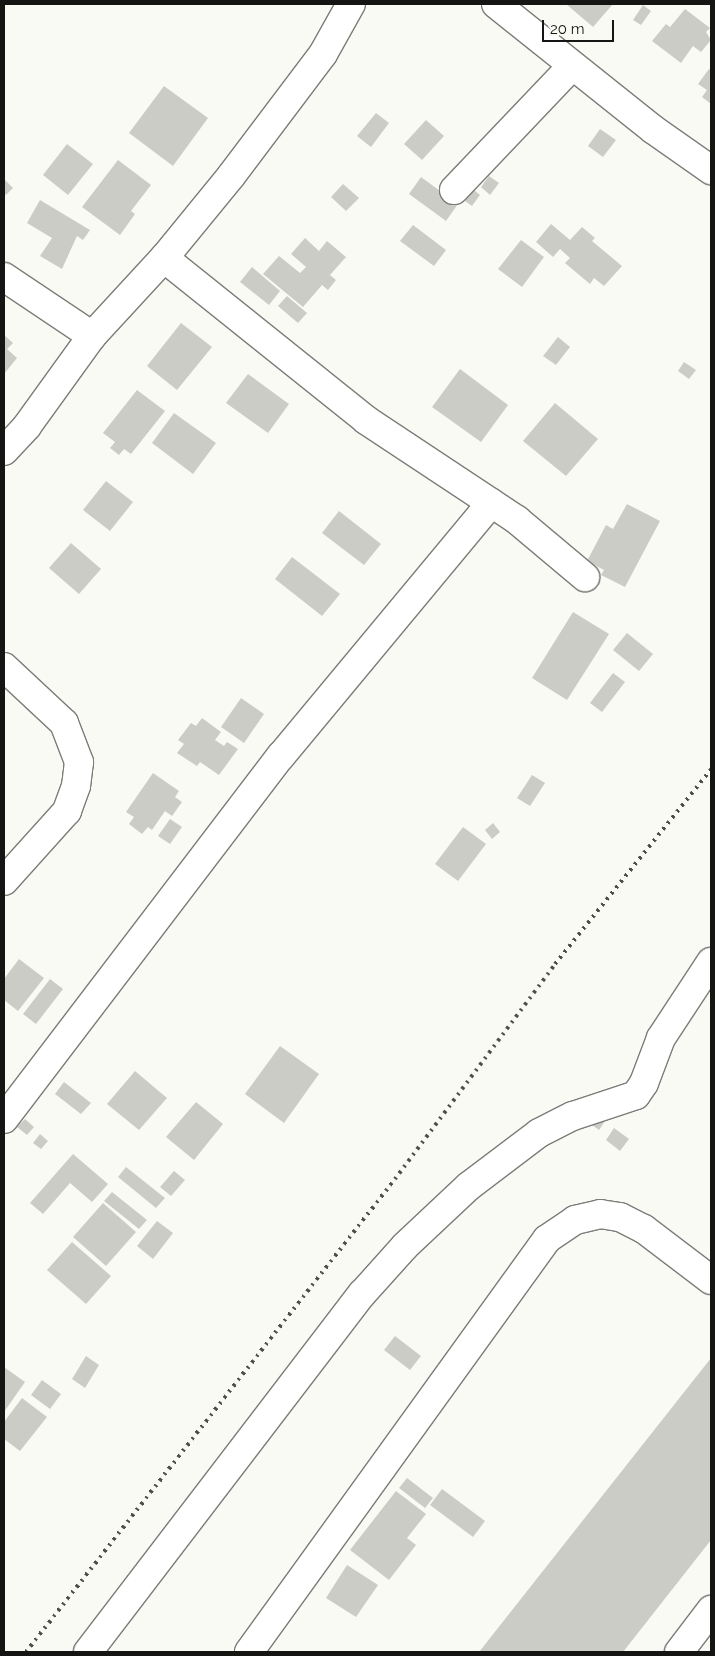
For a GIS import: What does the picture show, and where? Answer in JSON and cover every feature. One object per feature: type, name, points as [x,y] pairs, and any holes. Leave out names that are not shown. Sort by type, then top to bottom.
[{"type":"street","points":[[4,451],[27,426],[92,336],[164,258],[231,176],[323,54],[351,4]]},
{"type":"street","points":[[496,4],[654,130],[711,170]]},
{"type":"street","points":[[454,190],[572,66]]},
{"type":"street","points":[[164,258],[399,444],[517,520],[585,577]]},
{"type":"street","points":[[4,278],[92,336]]},
{"type":"street","points":[[4,1119],[281,756],[491,503]]},
{"type":"street","points":[[4,667],[64,723],[79,762],[76,786],[67,811],[4,881]]},
{"type":"street","points":[[88,1652],[297,1378],[399,1253],[469,1186],[539,1133],[573,1116],[636,1095],[644,1083],[661,1038],[711,962]]},
{"type":"street","points":[[249,1652],[547,1239],[575,1220],[600,1214],[620,1217],[644,1229],[711,1280]]},
{"type":"street","points":[[679,1652],[711,1610]]},
{"type":"building","points":[[566,4],[613,4],[593,27]]},
{"type":"building","points":[[643,5],[651,11],[641,25],[633,20]]},
{"type":"building","points":[[685,9],[710,28],[706,32],[711,40],[701,52],[693,46],[681,63],[652,41],[666,24],[670,27]]},
{"type":"building","points":[[709,69],[711,70],[711,104],[702,97],[707,90],[698,84]]},
{"type":"building","points":[[164,86],[208,118],[173,166],[129,133]]},
{"type":"building","points":[[376,113],[389,123],[371,147],[357,136]]},
{"type":"building","points":[[426,120],[444,136],[422,160],[404,144]]},
{"type":"building","points":[[600,129],[616,140],[603,157],[588,146]]},
{"type":"building","points":[[67,144],[93,164],[68,195],[43,175]]},
{"type":"building","points":[[118,160],[151,185],[131,211],[135,214],[120,235],[82,207]]},
{"type":"building","points":[[489,176],[499,183],[490,195],[481,187]]},
{"type":"building","points":[[421,177],[458,204],[446,221],[409,194]]},
{"type":"building","points":[[4,179],[13,188],[6,195],[4,193]]},
{"type":"building","points":[[343,184],[359,198],[346,211],[331,197]]},
{"type":"building","points":[[474,190],[480,195],[472,206],[465,201]]},
{"type":"building","points":[[40,200],[90,230],[83,240],[77,236],[62,269],[40,256],[52,238],[27,223]]},
{"type":"building","points":[[551,224],[570,240],[582,227],[595,238],[592,241],[622,266],[604,286],[594,278],[590,284],[565,263],[570,258],[560,249],[553,257],[536,242]]},
{"type":"building","points":[[413,225],[446,250],[434,266],[400,241]]},
{"type":"building","points":[[305,238],[319,251],[327,241],[346,257],[330,275],[336,280],[328,290],[322,285],[303,307],[263,274],[279,256],[300,273],[306,267],[291,254]]},
{"type":"building","points":[[521,240],[544,257],[522,287],[498,269]]},
{"type":"building","points":[[252,267],[280,291],[269,305],[240,282]]},
{"type":"building","points":[[287,296],[307,313],[298,323],[278,306]]},
{"type":"building","points":[[181,323],[212,347],[177,390],[147,366]]},
{"type":"building","points":[[4,335],[13,343],[7,349],[17,358],[4,374]]},
{"type":"building","points":[[558,337],[570,347],[556,365],[543,356]]},
{"type":"building","points":[[684,362],[696,370],[689,379],[678,371]]},
{"type":"building","points":[[460,369],[508,405],[481,442],[432,407]]},
{"type":"building","points":[[248,374],[289,404],[268,433],[226,403]]},
{"type":"building","points":[[137,390],[165,411],[131,454],[124,449],[119,455],[110,448],[115,442],[103,433]]},
{"type":"building","points":[[555,403],[598,439],[566,476],[523,441]]},
{"type":"building","points":[[174,413],[216,443],[193,474],[152,443]]},
{"type":"building","points":[[106,481],[133,502],[110,531],[83,510]]},
{"type":"building","points":[[627,504],[660,521],[625,587],[601,575],[604,570],[587,561],[606,525],[613,529]]},
{"type":"building","points":[[339,511],[381,544],[364,565],[322,533]]},
{"type":"building","points":[[71,543],[101,569],[79,594],[49,568]]},
{"type":"building","points":[[292,557],[340,594],[322,616],[275,579]]},
{"type":"building","points":[[573,612],[609,634],[567,700],[532,678]]},
{"type":"building","points":[[627,633],[653,654],[639,671],[613,650]]},
{"type":"building","points":[[613,673],[625,682],[602,712],[590,703]]},
{"type":"building","points":[[241,698],[264,714],[244,743],[221,727]]},
{"type":"building","points":[[202,718],[221,732],[215,740],[224,746],[227,742],[238,749],[219,775],[200,762],[197,766],[177,753],[184,744],[178,740],[191,723],[196,726]]},
{"type":"building","points":[[153,773],[179,791],[175,797],[182,802],[172,816],[165,811],[152,830],[148,827],[142,834],[129,824],[134,817],[126,812]]},
{"type":"building","points":[[532,775],[545,783],[530,806],[517,798]]},
{"type":"building","points":[[170,819],[182,827],[170,844],[158,836]]},
{"type":"building","points":[[493,823],[500,832],[492,839],[485,830]]},
{"type":"building","points":[[463,827],[486,844],[458,881],[435,864]]},
{"type":"building","points":[[19,959],[44,978],[18,1011],[4,1000],[4,979]]},
{"type":"building","points":[[50,979],[63,989],[36,1024],[23,1014]]},
{"type":"building","points":[[280,1046],[319,1074],[284,1123],[245,1094]]},
{"type":"building","points":[[135,1071],[167,1098],[139,1130],[107,1104]]},
{"type":"building","points":[[64,1082],[91,1103],[81,1114],[55,1094]]},
{"type":"building","points":[[196,1102],[223,1124],[194,1160],[166,1137]]},
{"type":"building","points":[[598,1116],[605,1121],[599,1130],[592,1125]]},
{"type":"building","points":[[25,1119],[34,1127],[27,1135],[17,1127]]},
{"type":"building","points":[[614,1128],[629,1139],[620,1151],[606,1140]]},
{"type":"building","points":[[40,1134],[48,1141],[41,1149],[33,1143]]},
{"type":"building","points":[[73,1154],[108,1184],[92,1202],[70,1183],[43,1214],[30,1203]]},
{"type":"building","points":[[126,1167],[165,1198],[156,1208],[118,1177]]},
{"type":"building","points":[[174,1171],[185,1180],[171,1196],[160,1187]]},
{"type":"building","points":[[112,1192],[147,1220],[139,1229],[104,1201]]},
{"type":"building","points":[[103,1203],[136,1232],[106,1266],[73,1237]]},
{"type":"building","points":[[157,1221],[173,1233],[153,1259],[137,1246]]},
{"type":"building","points":[[72,1242],[111,1276],[86,1304],[47,1270]]},
{"type":"building","points":[[395,1336],[421,1356],[410,1370],[384,1350]]},
{"type":"building","points":[[86,1356],[99,1365],[85,1388],[72,1379]]},
{"type":"building","points":[[711,1358],[711,1540],[623,1652],[479,1652]]},
{"type":"building","points":[[4,1367],[25,1382],[4,1412]]},
{"type":"building","points":[[42,1380],[61,1394],[50,1409],[31,1395]]},
{"type":"building","points":[[22,1398],[47,1417],[20,1451],[4,1439],[4,1422]]},
{"type":"building","points":[[407,1478],[433,1498],[425,1508],[399,1488]]},
{"type":"building","points":[[442,1489],[485,1521],[473,1537],[430,1505]]},
{"type":"building","points":[[396,1491],[426,1514],[407,1538],[416,1545],[389,1580],[350,1550]]},
{"type":"building","points":[[347,1565],[378,1585],[356,1617],[326,1598]]},
{"type":"railway","points":[[26,1652],[395,1179],[555,964],[711,769]]}]
